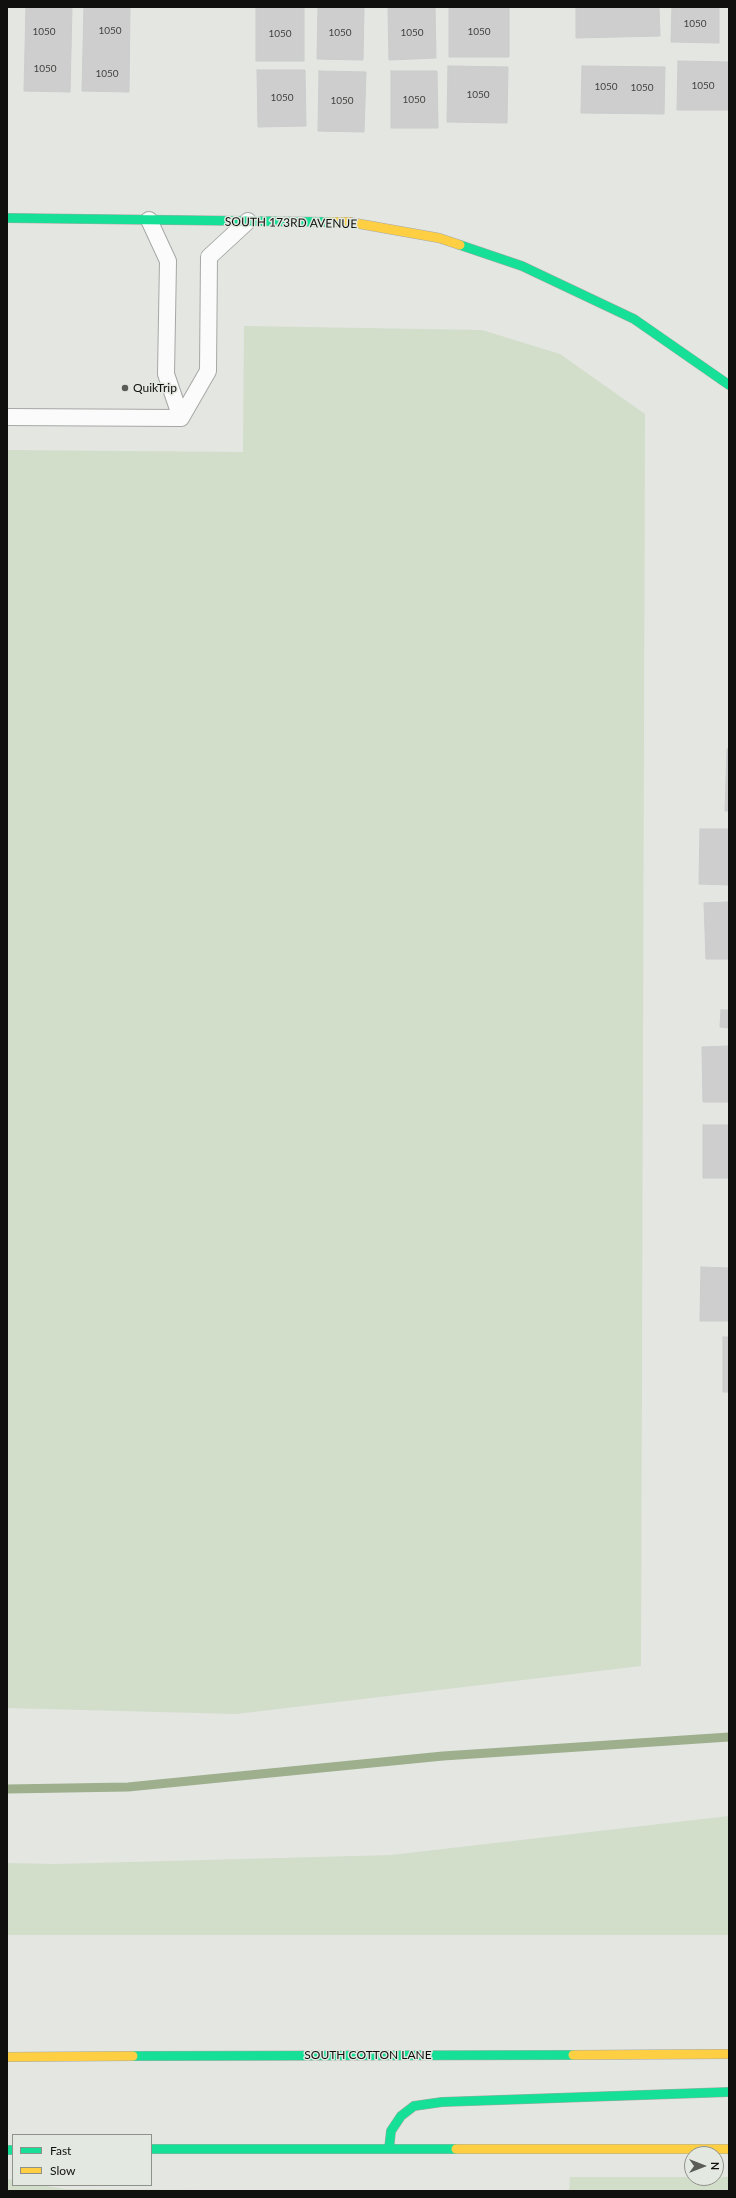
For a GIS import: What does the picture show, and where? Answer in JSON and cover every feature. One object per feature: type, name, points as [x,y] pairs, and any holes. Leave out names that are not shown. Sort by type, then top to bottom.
[{"type":"main road","name":"SOUTH 173RD AVENUE","points":[[7,218],[349,222],[439,238],[516,264],[634,319],[729,385]]},
{"type":"main road","name":"SOUTH COTTON LANE","points":[[7,2057],[729,2054]]},
{"type":"main road","points":[[389,2148],[391,2131],[401,2116],[414,2106],[442,2102],[729,2092]]},
{"type":"main road","points":[[152,2149],[729,2149]]},
{"type":"lane","points":[[149,220],[168,260],[166,374],[181,418]]},
{"type":"lane","points":[[181,418],[208,370],[209,257],[248,221]]},
{"type":"lane","points":[[7,417],[181,418]]},
{"type":"green space","points":[[244,326],[482,330],[560,354],[645,414],[641,1666],[236,1714],[7,1708],[7,450],[243,452]]},
{"type":"green space","points":[[729,1816],[729,1935],[7,1935],[7,1863],[56,1864],[391,1855]]},
{"type":"green space","points":[[570,2177],[684,2177],[684,2186],[724,2186],[724,2177],[729,2177],[729,2191],[569,2191]]},
{"type":"green space","points":[[7,2179],[12,2180],[12,2186],[46,2186],[65,2189],[338,2191],[7,2191]]},
{"type":"building","points":[[26,7],[72,7],[70,92],[24,91]]},
{"type":"building","points":[[84,7],[130,7],[129,92],[82,91]]},
{"type":"building","points":[[256,7],[304,7],[304,61],[256,61]]},
{"type":"building","points":[[318,7],[364,7],[363,60],[317,59]]},
{"type":"building","points":[[388,7],[435,7],[436,58],[389,60]]},
{"type":"building","points":[[449,7],[509,7],[509,57],[449,57]]},
{"type":"building","points":[[576,7],[659,7],[660,36],[576,38]]},
{"type":"building","points":[[672,7],[719,7],[719,43],[671,42]]},
{"type":"building","points":[[678,61],[729,62],[729,110],[677,110]]},
{"type":"building","points":[[448,66],[508,67],[507,123],[447,122]]},
{"type":"building","points":[[582,66],[665,67],[664,114],[581,113]]},
{"type":"building","points":[[257,70],[305,70],[306,126],[258,127]]},
{"type":"building","points":[[319,71],[366,72],[364,132],[318,131]]},
{"type":"building","points":[[391,71],[437,71],[438,128],[391,128]]},
{"type":"building","points":[[727,749],[729,749],[729,811],[725,811]]},
{"type":"building","points":[[700,829],[729,829],[729,885],[699,884]]},
{"type":"building","points":[[729,902],[729,959],[706,959],[704,903]]},
{"type":"building","points":[[721,1010],[729,1010],[729,1028],[720,1027]]},
{"type":"building","points":[[729,1046],[729,1102],[703,1102],[702,1047]]},
{"type":"building","points":[[703,1125],[729,1125],[729,1178],[703,1178]]},
{"type":"building","points":[[701,1267],[729,1268],[729,1321],[700,1321]]},
{"type":"building","points":[[723,1337],[729,1337],[729,1392],[723,1392]]},
{"type":"waterway","points":[[7,1789],[128,1787],[443,1756],[729,1737]]},
{"type":"traffic: fast","points":[[7,218],[329,222]]},
{"type":"traffic: fast","points":[[460,245],[522,266],[634,319],[729,385]]},
{"type":"traffic: fast","points":[[133,2056],[573,2055]]},
{"type":"traffic: fast","points":[[389,2149],[391,2131],[401,2116],[414,2106],[442,2102],[729,2092]]},
{"type":"traffic: fast","points":[[152,2149],[456,2149]]},
{"type":"traffic: fast","points":[[7,2150],[12,2150]]},
{"type":"traffic: slow","points":[[329,222],[349,222],[439,238],[460,245]]},
{"type":"traffic: slow","points":[[573,2055],[729,2054]]},
{"type":"traffic: slow","points":[[7,2057],[133,2056]]},
{"type":"traffic: slow","points":[[456,2149],[729,2149]]},
{"type":"place","name":"QuikTrip","points":[[125,388]]}]
